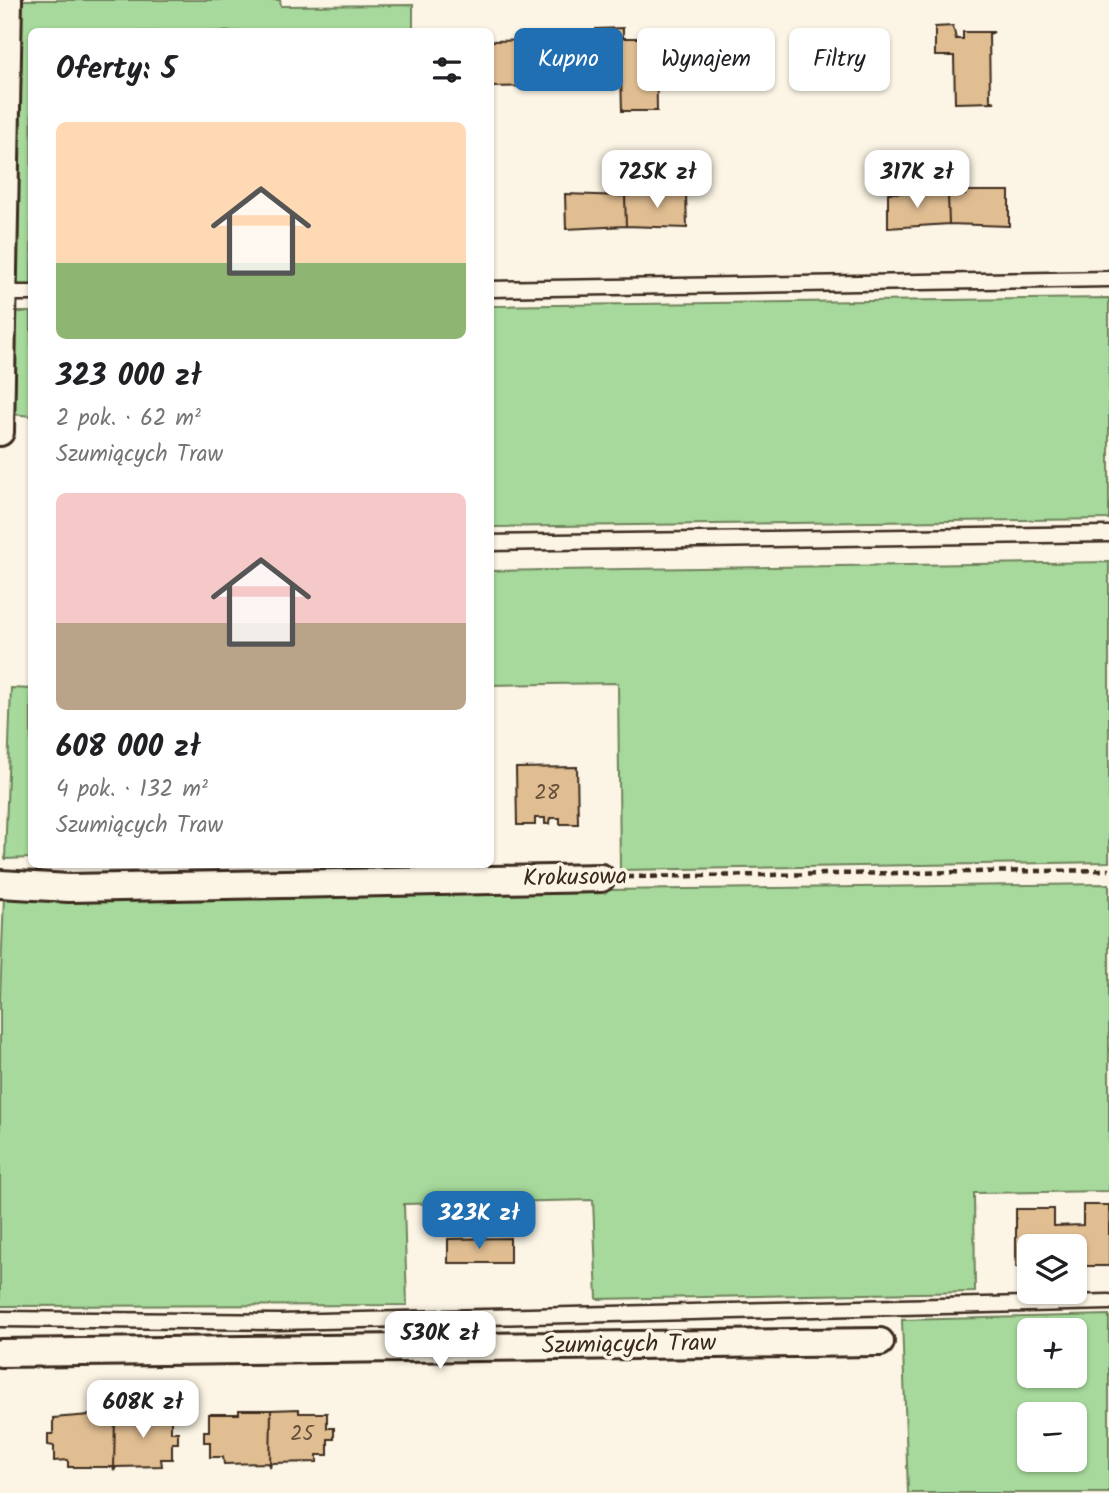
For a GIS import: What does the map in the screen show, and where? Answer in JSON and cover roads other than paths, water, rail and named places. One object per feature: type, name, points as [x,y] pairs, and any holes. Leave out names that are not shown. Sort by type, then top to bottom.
[{"type":"street","points":[[0,432],[8,0]]},
{"type":"street","name":"Krokusowa","points":[[0,884],[69,888],[600,878]]},
{"type":"street","name":"Szumiących Traw","points":[[0,1353],[880,1342]]},
{"type":"lane","points":[[494,289],[1109,279]]},
{"type":"lane","points":[[2,293],[28,293]]},
{"type":"lane","points":[[494,543],[1109,534]]},
{"type":"lane","points":[[0,1319],[279,1322],[1109,1302]]}]
